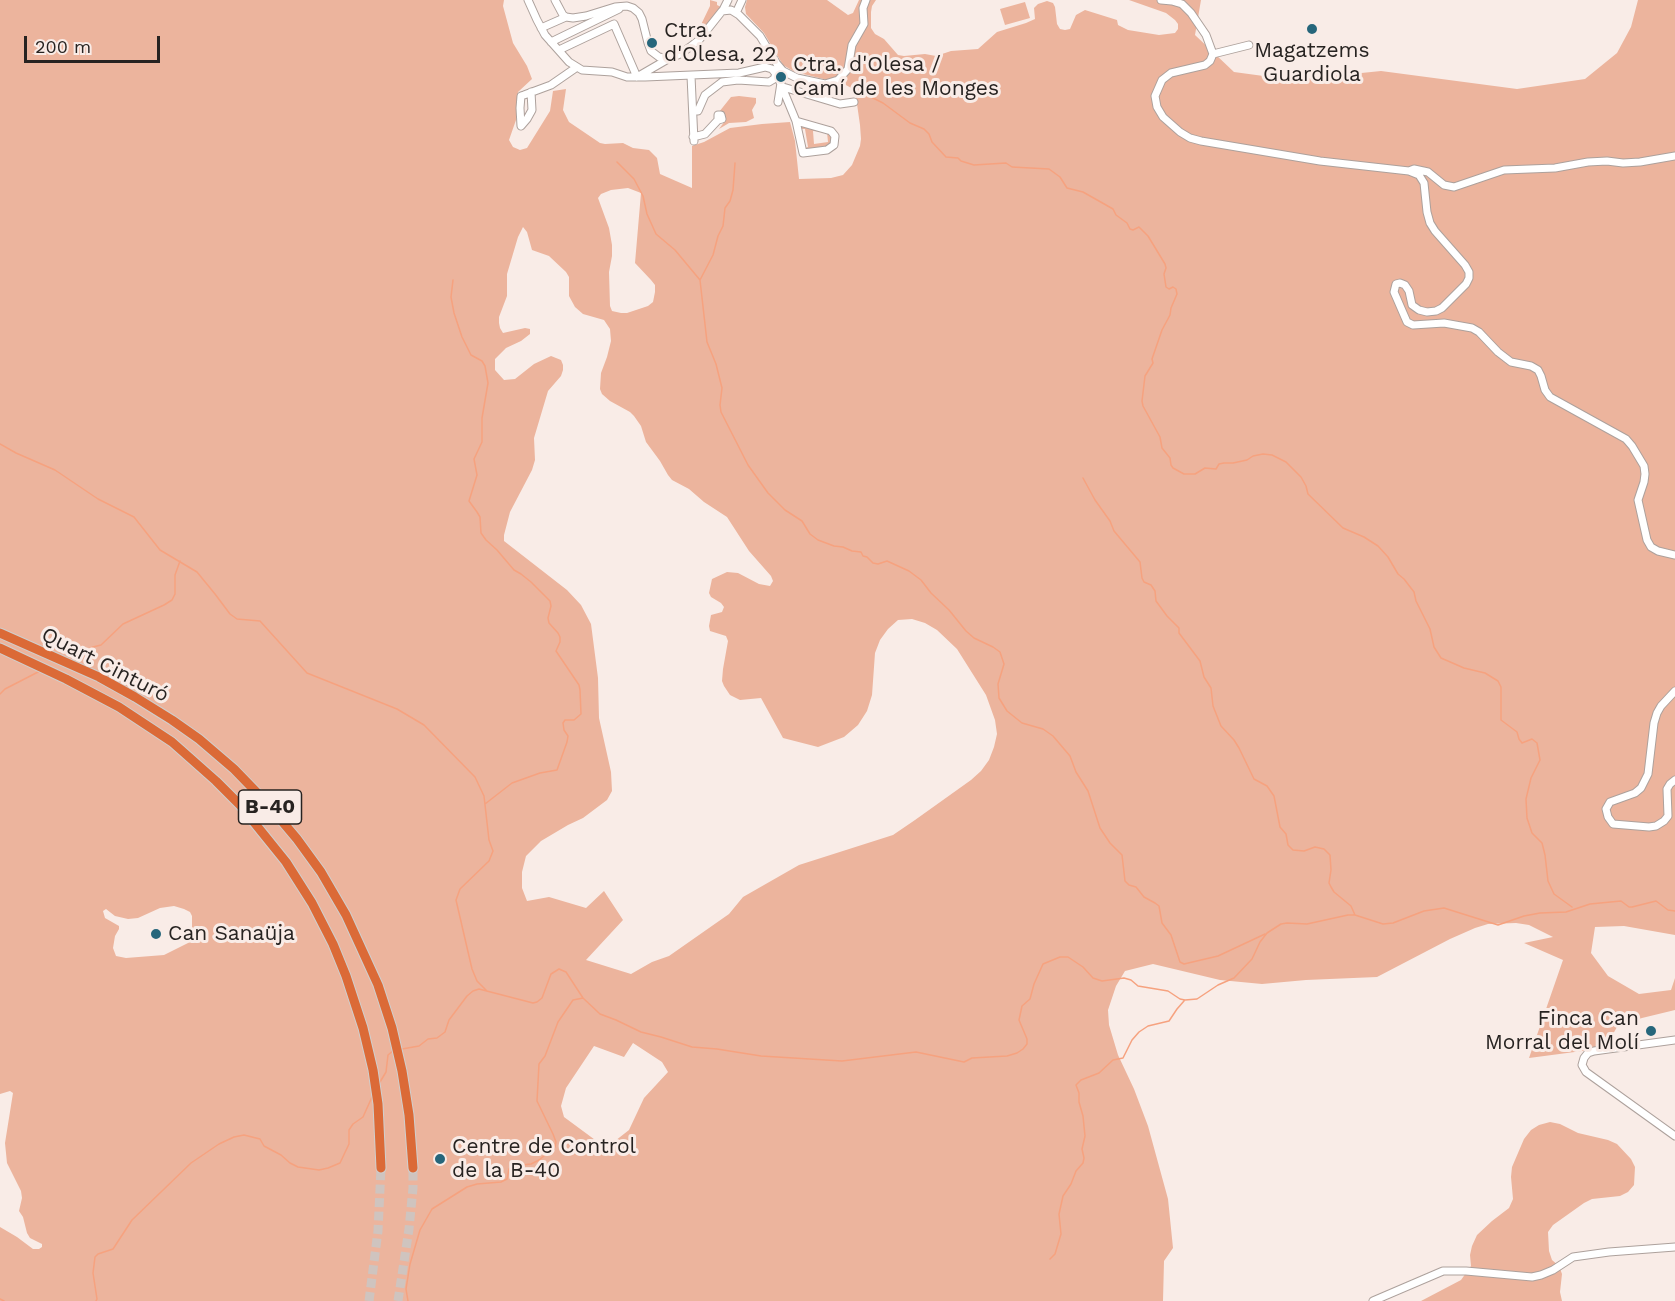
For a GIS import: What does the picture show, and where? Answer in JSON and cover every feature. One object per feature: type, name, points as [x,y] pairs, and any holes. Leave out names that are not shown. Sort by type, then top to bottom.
[{"type":"highway","name":"Quart Cinturó","points":[[0,633],[80,668],[135,697],[172,720],[216,754],[265,801],[308,854],[342,907],[370,964],[387,1011],[405,1090],[413,1168]]},
{"type":"highway","name":"Quart Cinturó","points":[[3,650],[118,706],[172,742],[216,781],[255,822],[286,862],[322,923],[346,976],[363,1028],[375,1087],[381,1143],[381,1168]]},
{"type":"street","points":[[528,0],[540,28],[551,42],[569,62],[588,71],[612,72],[627,77],[637,77],[740,73],[765,67],[772,69],[782,85],[796,121],[803,153],[827,150],[834,145],[835,136],[831,131],[796,121]]},
{"type":"street","points":[[555,0],[566,17]]},
{"type":"street","points":[[637,77],[697,42],[723,10],[728,0]]},
{"type":"street","points":[[736,13],[742,0]]},
{"type":"street","points":[[723,10],[736,13],[760,36],[783,71],[797,78],[821,84],[838,80],[848,69],[852,45],[863,28],[863,8],[866,0]]},
{"type":"street","points":[[1161,0],[1182,4],[1191,13],[1206,35],[1213,54],[1210,61],[1205,64],[1171,73],[1162,80],[1155,96],[1157,107],[1163,117],[1190,138],[1320,161],[1409,171],[1419,175],[1424,183],[1430,223],[1465,265],[1469,278],[1442,308],[1427,312],[1412,305],[1405,285],[1396,284],[1394,292],[1407,322],[1413,325],[1451,324],[1472,328],[1511,362],[1531,366],[1538,370],[1550,397],[1626,439],[1644,466],[1644,482],[1638,500],[1647,540],[1651,547],[1658,551],[1675,555]]},
{"type":"street","points":[[551,42],[625,6]]},
{"type":"street","points":[[540,28],[566,17],[578,18],[611,8],[630,7],[639,14],[651,51],[659,57],[668,58]]},
{"type":"street","points":[[559,50],[614,24],[637,77]]},
{"type":"street","points":[[1213,54],[1249,45]]},
{"type":"street","points":[[694,111],[698,111],[705,95],[722,82],[738,80],[770,82],[776,74],[775,61]]},
{"type":"street","points":[[531,92],[551,85],[577,67]]},
{"type":"street","points":[[691,76],[694,111],[693,139],[705,134],[718,120]]},
{"type":"street","points":[[782,85],[840,104],[854,102]]},
{"type":"street","points":[[778,102],[782,85]]},
{"type":"street","points":[[1409,171],[1414,169],[1428,172],[1444,185],[1454,187],[1504,170],[1555,168],[1588,162],[1640,162],[1675,156]]},
{"type":"street","points":[[1675,691],[1657,713],[1648,774],[1641,788],[1635,793],[1610,802],[1606,809],[1608,817],[1613,824],[1656,826],[1668,816],[1667,789],[1675,780]]},
{"type":"street","points":[[1675,1040],[1594,1051],[1587,1053],[1582,1065],[1586,1072],[1675,1136]]},
{"type":"street","points":[[1373,1301],[1443,1271],[1466,1270],[1532,1277],[1553,1270],[1573,1257],[1675,1247]]},
{"type":"shaded area","points":[[0,0],[504,0],[503,6],[513,43],[532,79],[518,92],[516,120],[509,140],[513,147],[520,150],[527,148],[550,111],[553,91],[566,89],[563,110],[569,122],[600,143],[623,143],[633,148],[649,150],[657,158],[660,174],[692,188],[692,146],[730,128],[790,122],[795,141],[799,179],[831,178],[843,175],[852,165],[860,146],[860,125],[855,90],[844,84],[795,72],[783,65],[764,33],[746,14],[747,0],[827,0],[848,15],[853,13],[859,0],[876,0],[871,12],[871,28],[875,34],[884,39],[898,55],[936,56],[951,51],[978,49],[997,32],[1035,19],[1034,8],[1047,1],[1053,3],[1055,7],[1057,24],[1060,29],[1070,29],[1076,15],[1085,10],[1117,20],[1118,25],[1128,30],[1159,35],[1175,33],[1178,24],[1166,13],[1129,0],[1201,0],[1195,35],[1234,72],[1293,80],[1381,71],[1517,89],[1585,79],[1617,53],[1631,27],[1638,0],[1675,0],[1675,935],[1624,926],[1595,927],[1591,953],[1608,976],[1639,994],[1671,990],[1675,978],[1675,1010],[1617,1027],[1605,1048],[1529,1058],[1563,960],[1524,943],[1553,937],[1529,925],[1516,923],[1488,924],[1475,928],[1377,977],[1262,984],[1220,980],[1153,964],[1125,971],[1116,986],[1108,1010],[1109,1025],[1118,1055],[1148,1126],[1168,1199],[1173,1248],[1164,1261],[1163,1301],[0,1301],[0,1227],[33,1249],[39,1249],[42,1244],[30,1238],[19,1211],[21,1191],[7,1163],[5,1143],[13,1093],[10,1091],[0,1094]],"holes":[[[628,188],[641,193],[635,263],[655,285],[653,302],[627,313],[612,311],[610,306],[609,272],[612,245],[609,228],[598,198],[601,194]],[[523,227],[527,232],[532,250],[549,256],[566,272],[569,277],[569,296],[575,307],[583,314],[604,320],[610,329],[611,341],[601,373],[602,394],[634,416],[641,426],[646,442],[672,480],[689,489],[727,517],[749,551],[771,576],[773,581],[770,586],[759,584],[738,573],[727,572],[712,579],[709,593],[724,607],[722,612],[711,615],[709,626],[710,631],[726,636],[728,641],[722,681],[730,695],[740,700],[761,698],[783,738],[818,747],[844,737],[858,725],[867,711],[872,695],[875,653],[880,640],[898,620],[912,619],[937,630],[957,649],[986,695],[995,720],[997,734],[994,747],[981,771],[915,820],[893,835],[799,865],[743,897],[729,914],[669,956],[652,962],[631,974],[586,960],[623,920],[604,891],[586,908],[549,897],[527,901],[522,888],[522,872],[526,856],[541,841],[583,818],[607,800],[612,791],[611,772],[599,718],[598,678],[591,624],[581,605],[567,590],[504,541],[510,512],[535,460],[534,438],[548,391],[561,376],[563,370],[561,360],[551,356],[534,364],[515,379],[504,380],[495,370],[495,359],[506,348],[530,334],[530,329],[525,328],[503,333],[499,323],[507,296],[507,274]],[[174,906],[190,912],[192,935],[188,943],[164,955],[126,958],[116,956],[113,948],[119,926],[105,918],[103,911],[106,909],[115,916],[128,919],[138,918],[160,908]],[[633,1043],[662,1062],[668,1072],[644,1098],[629,1130],[606,1148],[564,1117],[561,1106],[566,1088],[594,1046],[624,1057]]]},
{"type":"shaded area","points":[[710,0],[717,2],[717,5],[721,7],[705,28],[697,33],[710,6]]},
{"type":"shaded area","points":[[1025,2],[1030,18],[1005,25],[1000,9]]},
{"type":"shaded area","points":[[731,97],[756,98],[752,110],[754,118],[746,122],[729,123],[719,129],[725,121],[719,112]]},
{"type":"shaded area","points":[[801,125],[825,132],[813,131],[814,144],[828,142],[827,132],[832,136],[833,141],[828,147],[805,151],[804,148],[808,147],[805,129],[801,129]]},
{"type":"shaded area","points":[[1550,1122],[1617,1144],[1635,1167],[1634,1185],[1628,1192],[1620,1196],[1592,1199],[1584,1203],[1553,1225],[1548,1232],[1552,1260],[1559,1266],[1562,1274],[1560,1292],[1562,1301],[1421,1301],[1461,1280],[1471,1266],[1470,1255],[1477,1235],[1509,1208],[1513,1199],[1512,1167],[1524,1139],[1531,1130]]},
{"type":"waterway","points":[[869,96],[883,103],[910,123],[924,129],[946,157],[958,158],[974,165],[1006,163],[1012,167],[1049,169],[1060,177],[1067,188],[1083,192],[1113,209],[1130,229],[1139,227],[1148,236],[1165,264],[1166,287],[1169,289],[1173,287],[1177,294],[1162,330],[1152,359],[1153,363],[1145,376],[1142,401],[1160,437],[1162,448],[1170,458],[1171,465],[1184,474],[1195,474],[1205,468],[1216,469],[1219,464],[1247,460],[1263,454],[1272,455],[1286,462],[1301,477],[1308,494],[1343,528],[1378,546],[1388,557],[1398,574],[1414,592],[1430,629],[1434,647],[1441,658],[1464,668],[1485,673],[1498,681],[1501,687],[1501,720],[1517,732],[1522,743],[1532,739],[1537,743],[1540,760],[1531,778],[1526,799],[1527,818],[1532,833],[1542,843],[1548,881],[1554,894],[1572,907]]},
{"type":"waterway","points":[[617,162],[634,179],[643,196],[647,214],[656,234],[675,250],[700,280],[707,342],[722,388],[721,412],[748,465],[768,493],[785,510],[802,521],[810,534],[818,540],[861,552],[873,563],[887,561],[909,571],[921,580],[966,631],[1000,652],[1004,664],[998,684],[999,698],[1007,711],[1022,723],[1043,729],[1053,736],[1070,756],[1076,772],[1088,791],[1100,828],[1122,855],[1125,881],[1159,906],[1162,923],[1171,935],[1180,962],[1184,964],[1218,956],[1265,934]]},
{"type":"waterway","points":[[700,280],[713,255],[723,226],[725,208],[733,190],[735,163]]},
{"type":"waterway","points":[[453,280],[451,297],[462,337],[471,355],[482,361],[485,366],[488,383],[482,418],[482,442],[474,459],[477,475],[469,501],[480,517],[481,533],[486,540],[514,570],[531,582],[550,601],[549,623],[560,637],[556,651],[580,690],[581,714],[574,720],[565,720],[563,723],[568,736],[557,770],[540,773],[512,783],[485,804]]},
{"type":"waterway","points":[[0,444],[55,470],[98,499],[134,517],[160,550],[197,572],[230,614],[237,619],[260,621],[307,673],[397,709],[424,725],[475,777],[484,796],[489,840],[493,851],[489,861],[460,889],[456,900],[472,969],[477,981],[487,991]]},
{"type":"waterway","points":[[1083,478],[1114,531],[1140,562],[1142,578],[1155,591],[1156,601],[1179,628],[1179,633],[1200,661],[1204,677],[1211,688],[1213,706],[1221,726],[1239,748],[1254,779],[1267,786],[1274,796],[1280,827],[1286,834],[1288,845],[1293,850],[1304,851],[1315,847],[1324,849],[1330,855],[1329,883],[1334,892],[1351,906],[1355,915]]},
{"type":"waterway","points":[[67,659],[101,645],[123,624],[172,600],[175,594],[175,575],[180,561]]},
{"type":"waterway","points":[[0,694],[5,689],[40,671]]},
{"type":"waterway","points":[[402,1049],[419,1046],[428,1039],[437,1038],[445,1032],[449,1020],[473,991],[479,989],[533,1003],[537,1002],[542,998],[551,974],[559,969],[566,972],[583,998],[600,1014],[641,1032],[692,1047],[761,1056],[842,1061],[916,1052],[964,1062],[972,1058],[1007,1056],[1023,1049],[1027,1044],[1027,1039],[1019,1020],[1022,1006],[1030,999],[1043,964],[1060,957],[1068,957],[1083,967],[1093,978],[1102,981],[1124,978],[1138,986],[1168,991],[1185,1000],[1197,999],[1218,985],[1234,978],[1252,959],[1267,933],[1281,924],[1307,924],[1348,915],[1383,924],[1393,923],[1424,911],[1444,908],[1498,925],[1524,916],[1566,912],[1590,904],[1621,901],[1629,907],[1656,901],[1668,910],[1675,911]]},
{"type":"waterway","points":[[408,1301],[406,1289],[410,1264],[420,1230],[432,1209],[467,1187],[507,1179],[512,1166],[531,1164],[555,1147],[553,1134],[537,1101],[539,1064],[545,1056],[558,1022],[573,1000],[583,998]]},
{"type":"waterway","points":[[1050,1259],[1055,1254],[1061,1234],[1059,1214],[1063,1196],[1084,1158],[1083,1116],[1076,1085],[1081,1080],[1099,1073],[1113,1060],[1123,1058],[1139,1032],[1148,1026],[1169,1021],[1184,1001]]},
{"type":"waterway","points":[[380,1082],[386,1072],[388,1055],[394,1050]]},
{"type":"waterway","points":[[96,1301],[93,1273],[95,1257],[113,1249],[132,1220],[191,1163],[219,1144],[244,1135],[260,1139],[264,1146],[298,1167],[319,1170],[328,1168],[340,1163],[349,1144],[349,1130],[363,1117],[372,1097]]},
{"type":"waterway","points":[[0,1299],[4,1301]]},
{"type":"tunnel","points":[[369,1301],[378,1231],[381,1168]]},
{"type":"tunnel","points":[[398,1301],[409,1229],[413,1168]]},
{"type":"place","name":"Magatzems Guardiola","points":[[1312,29]]},
{"type":"place","name":"Ctra. d'Olesa, 22","points":[[652,43]]},
{"type":"place","name":"Ctra. d'Olesa / Camí de les Monges","points":[[781,77]]},
{"type":"place","name":"Can Sanaüja","points":[[156,934]]},
{"type":"place","name":"Finca Can Morral del Molí","points":[[1651,1031]]},
{"type":"place","name":"Centre de Control de la B-40","points":[[440,1159]]}]
